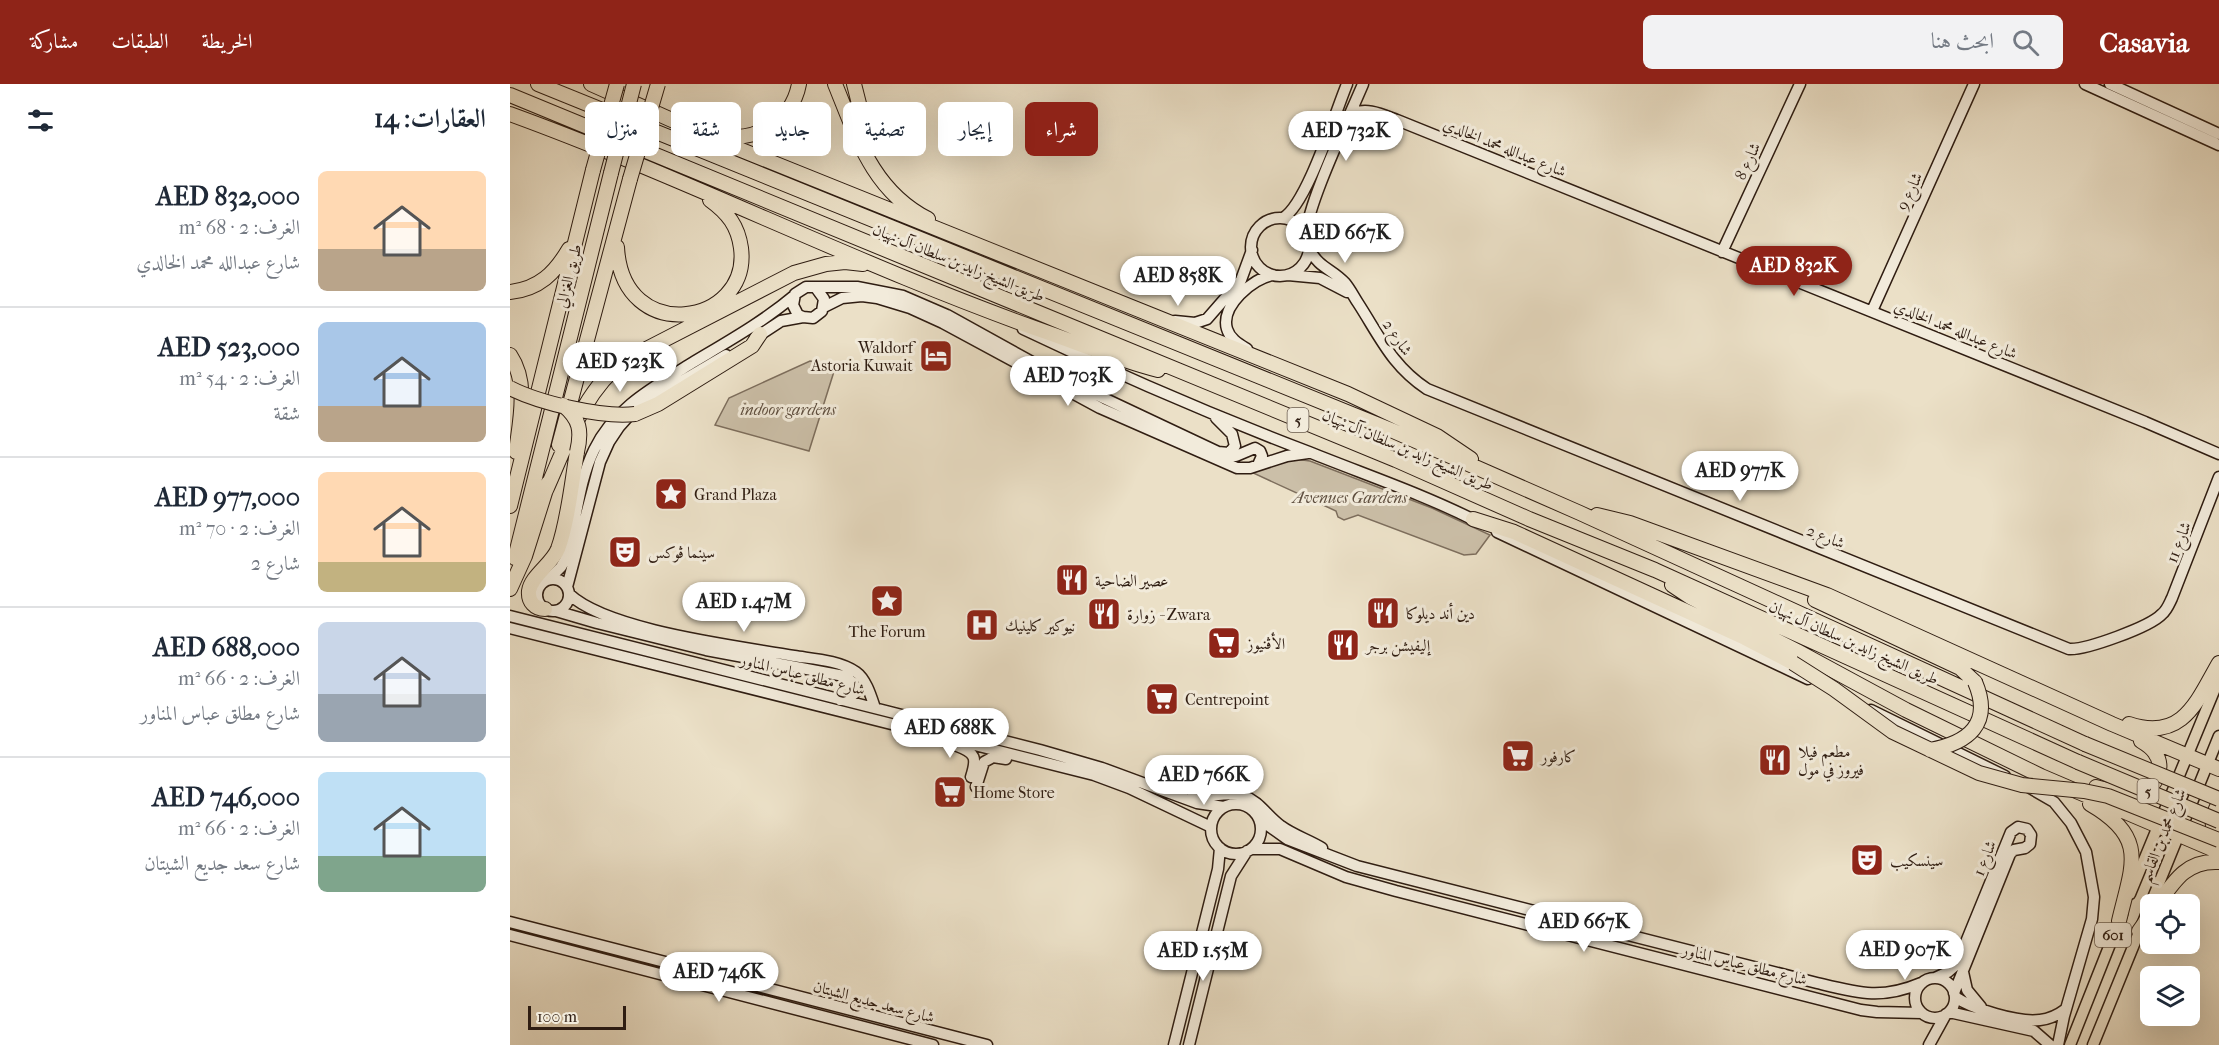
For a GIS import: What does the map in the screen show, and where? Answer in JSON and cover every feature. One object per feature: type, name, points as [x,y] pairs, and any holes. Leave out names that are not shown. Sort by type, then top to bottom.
[{"type":"highway","name":"طريق الشيخ زايد بن سلطان آل نهيان","points":[[538,84],[1487,472],[2085,744],[2219,801]]},
{"type":"highway","points":[[591,84],[671,120]]},
{"type":"highway","name":"طريق الغزالي","points":[[510,504],[593,170],[617,84]]},
{"type":"highway","name":"طريق الغزالي","points":[[510,581],[634,84]]},
{"type":"highway","points":[[510,589],[525,556],[546,490],[658,84]]},
{"type":"highway","points":[[741,135],[768,130],[780,119],[797,92],[799,84]]},
{"type":"highway","points":[[835,84],[870,165],[895,196],[923,216],[986,249]]},
{"type":"highway","points":[[854,84],[879,178]]},
{"type":"highway","name":"طريق الشيخ زايد بن سلطان آل نهيان","points":[[510,95],[1396,460],[1529,519],[1655,570],[2078,762],[2219,821]]},
{"type":"highway","points":[[510,114],[669,177],[982,310],[1108,356],[1209,384]]},
{"type":"highway","points":[[510,124],[525,123],[551,129]]},
{"type":"highway","points":[[662,135],[907,218]]},
{"type":"highway","points":[[741,149],[1279,366],[1415,424],[1462,452],[1487,472]]},
{"type":"highway","points":[[616,238],[620,271],[627,289],[642,303],[658,311],[691,314],[707,309],[723,299],[734,285],[740,270],[740,238],[733,221],[723,209],[669,177]]},
{"type":"highway","points":[[510,292],[534,286],[550,276],[560,264],[578,231]]},
{"type":"highway","points":[[546,490],[581,412],[593,392],[612,370],[637,353],[794,273],[811,267],[845,262],[862,264],[915,282]]},
{"type":"highway","points":[[510,388],[534,399],[562,405],[614,415],[635,414],[658,404],[752,346],[760,334]]},
{"type":"highway","points":[[510,355],[518,373],[522,405],[516,459],[517,478]]},
{"type":"highway","points":[[551,610],[540,609],[533,605],[530,600],[530,589],[533,581],[548,565],[558,549],[578,452],[579,426],[575,416],[562,405]]},
{"type":"highway","points":[[1580,513],[1630,523],[1693,548],[1827,606],[1960,668],[1975,682],[1981,702],[1981,712],[1972,731],[1956,744],[1930,750]]},
{"type":"highway","points":[[1473,519],[1514,532],[1745,638],[1793,663],[1834,689],[1883,726],[1970,769],[2004,781],[2029,786],[2084,791],[2108,796],[2219,841]]},
{"type":"highway","points":[[1693,548],[1827,596],[2112,724],[2213,766]]},
{"type":"highway","points":[[1655,570],[1676,589],[1690,597],[1906,710],[2041,776],[2219,852]]},
{"type":"highway","points":[[2016,680],[2132,725],[2162,728],[2178,722],[2191,712],[2219,663]]},
{"type":"highway","points":[[2041,776],[2126,793],[2138,794],[2147,789],[2155,781],[2159,771],[2155,753],[2145,743],[2112,724]]},
{"type":"highway","points":[[2041,776],[2112,818],[2127,835],[2131,845],[2132,865],[2119,921]]},
{"type":"highway","points":[[2219,801],[2212,821],[2213,832],[2219,841]]},
{"type":"highway","points":[[2166,894],[2183,872],[2204,862],[2219,862]]},
{"type":"main road","name":"شارع محمد بن القاسم","points":[[2070,1045],[2219,679]]},
{"type":"main road","name":"شارع محمد بن القاسم","points":[[2093,1045],[2179,834],[2213,766],[2219,736]]},
{"type":"street","points":[[1146,314],[1189,323],[1207,319],[1241,280],[1255,234],[1260,227],[1266,222],[1283,218],[1292,212],[1303,193],[1347,84]]},
{"type":"street","name":"شارع 8","points":[[1722,252],[1800,84]]},
{"type":"street","name":"شارع 9","points":[[1872,311],[1974,84]]},
{"type":"street","points":[[2085,84],[2219,145]]},
{"type":"street","points":[[2110,84],[2219,134]]},
{"type":"street","points":[[1279,366],[1234,340],[1229,335],[1226,321],[1230,308],[1257,279],[1273,274],[1287,275],[1300,268],[1308,256],[1306,230],[1313,205],[1362,87]]},
{"type":"street","name":"شارع عبدالله محمد الخالدي","points":[[1362,87],[1366,103],[1380,113]]},
{"type":"street","name":"شارع عبدالله محمد الخالدي","points":[[1351,114],[1364,110],[1380,113],[1872,311],[2219,454]]},
{"type":"street","points":[[1283,218],[1299,225],[1308,244]]},
{"type":"street","name":"شارع 2","points":[[1308,244],[1318,264],[1341,280],[1353,295],[1389,355],[1407,374],[1427,389],[2069,650],[2086,649],[2161,616]]},
{"type":"street","points":[[1252,250],[1253,257],[1261,268],[1273,274]]},
{"type":"street","name":"شارع 2","points":[[1287,275],[1311,276],[1329,281],[1353,295]]},
{"type":"street","points":[[875,708],[860,675],[847,667],[822,665],[710,646],[597,623],[551,610],[540,604],[537,593],[542,584],[565,560],[581,486],[589,461],[610,423],[634,400],[758,323],[802,288],[873,288],[917,301],[1061,378],[1218,452],[1232,457],[1255,448],[1263,456],[1258,465]]},
{"type":"street","points":[[816,288],[824,298],[824,307]]},
{"type":"street","points":[[795,294],[793,305],[798,315],[808,318],[818,316],[824,307],[842,298],[862,296],[910,308],[943,323],[1100,408],[1235,467],[1246,469],[1287,456],[1310,453]]},
{"type":"street","points":[[982,310],[1100,366],[1310,453],[1422,495],[1542,554],[1723,637],[2049,798],[2070,823],[2086,852],[2094,897],[2091,926],[2066,1009],[2058,1045]]},
{"type":"street","points":[[551,610],[566,605],[604,452],[628,415],[781,321],[803,317]]},
{"type":"street","points":[[1210,412],[1229,431],[1235,442],[1231,452],[1226,454],[1218,452]]},
{"type":"street","name":"شارع 11","points":[[2161,616],[2172,598],[2219,477]]},
{"type":"street","points":[[548,580],[561,581],[587,607],[710,646]]},
{"type":"street","name":"شارع مطلق عباس المناور","points":[[510,616],[1051,753],[1102,768],[1197,803],[1224,807]]},
{"type":"street","name":"شارع مطلق عباس المناور","points":[[510,628],[1094,775],[1129,788],[1211,827]]},
{"type":"street","points":[[822,665],[852,681],[856,687],[855,693],[850,697],[838,700]]},
{"type":"street","points":[[930,733],[942,741],[973,754],[972,786],[988,758],[1050,764]]},
{"type":"street","points":[[1156,788],[1204,797],[1236,794],[1244,796],[1252,800],[1282,828],[1357,866]]},
{"type":"street","points":[[1189,1045],[1231,876],[1260,836],[1259,819],[1254,812],[1240,804],[1224,807],[1217,812],[1211,827],[1212,835],[1220,848],[1228,852],[1236,854],[1249,850]]},
{"type":"street","name":"شارع مطلق عباس المناور","points":[[1259,819],[1287,839],[1357,866],[1843,989],[1874,994],[1893,993],[1921,983]]},
{"type":"street","name":"شارع 1","points":[[1935,978],[1948,972],[1957,964],[2011,832],[2018,827],[2027,829],[2031,835],[2030,844],[2010,854],[1954,995]]},
{"type":"street","points":[[1174,1045],[1218,869],[1220,848]]},
{"type":"street","name":"شارع مطلق عباس المناور","points":[[1249,850],[1280,849],[1346,877],[1396,891],[1861,1010],[1924,1014]]},
{"type":"street","points":[[1218,869],[1228,868],[1231,876]]},
{"type":"street","name":"شارع سعد جديع الشيتان","points":[[510,922],[987,1045]]},
{"type":"street","points":[[523,939],[529,937],[531,933],[528,926]]},
{"type":"street","points":[[552,946],[548,937],[556,934]]},
{"type":"street","name":"شارع سعد جديع الشيتان","points":[[510,935],[933,1045]]},
{"type":"street","points":[[1195,963],[1198,967],[1204,968],[1210,963]]},
{"type":"street","points":[[1963,972],[1967,990],[1984,1009]]},
{"type":"street","points":[[1931,1042],[1931,1028],[1918,1008],[1915,998],[1921,983],[1935,978],[1945,981],[1954,995],[1968,1004],[1984,1009],[2031,1020],[2049,1018],[2066,1009]]},
{"type":"street","points":[[1893,993],[1901,997],[1902,1006],[1898,1012]]},
{"type":"street","points":[[1931,1042],[1954,1002],[1954,995]]},
{"type":"street","points":[[1924,1014],[1936,1017],[1947,1013],[2034,1031],[2050,1045]]},
{"type":"street","points":[[912,1039],[919,1035],[916,1027]]},
{"type":"street","points":[[933,1045],[931,1038],[936,1033]]},
{"type":"green space","name":"indoor gardens","points":[[810,361],[836,365],[809,451],[715,425],[729,398]]},
{"type":"green space","name":"Avenues Gardens","points":[[1295,459],[1310,461],[1432,508],[1490,535],[1476,554],[1464,555],[1358,515],[1344,520],[1338,517],[1336,511],[1251,472]]},
{"type":"place","name":"Waldorf Astoria Kuwait","points":[[936,356]]},
{"type":"place","name":"Grand Plaza","points":[[671,494]]},
{"type":"place","name":"سينما ڤوكس","points":[[625,552]]},
{"type":"place","name":"عصير الضاحية","points":[[1072,580]]},
{"type":"place","name":"The Forum","points":[[887,601]]},
{"type":"place","name":"دين أند ديلوكا","points":[[1383,613]]},
{"type":"place","name":"زوارة - Zwara","points":[[1104,614]]},
{"type":"place","name":"نيوكير كلينيك","points":[[982,625]]},
{"type":"place","name":"الأڤنيوز","points":[[1224,643]]},
{"type":"place","name":"إليفيشن برجر","points":[[1343,645]]},
{"type":"place","name":"Centrepoint","points":[[1162,699]]},
{"type":"place","name":"كارفور","points":[[1518,756]]},
{"type":"place","name":"مطعم فيلا فيروز في مول","points":[[1775,760]]},
{"type":"place","name":"Home Store","points":[[950,792]]},
{"type":"place","name":"سينسكيب","points":[[1867,860]]}]
